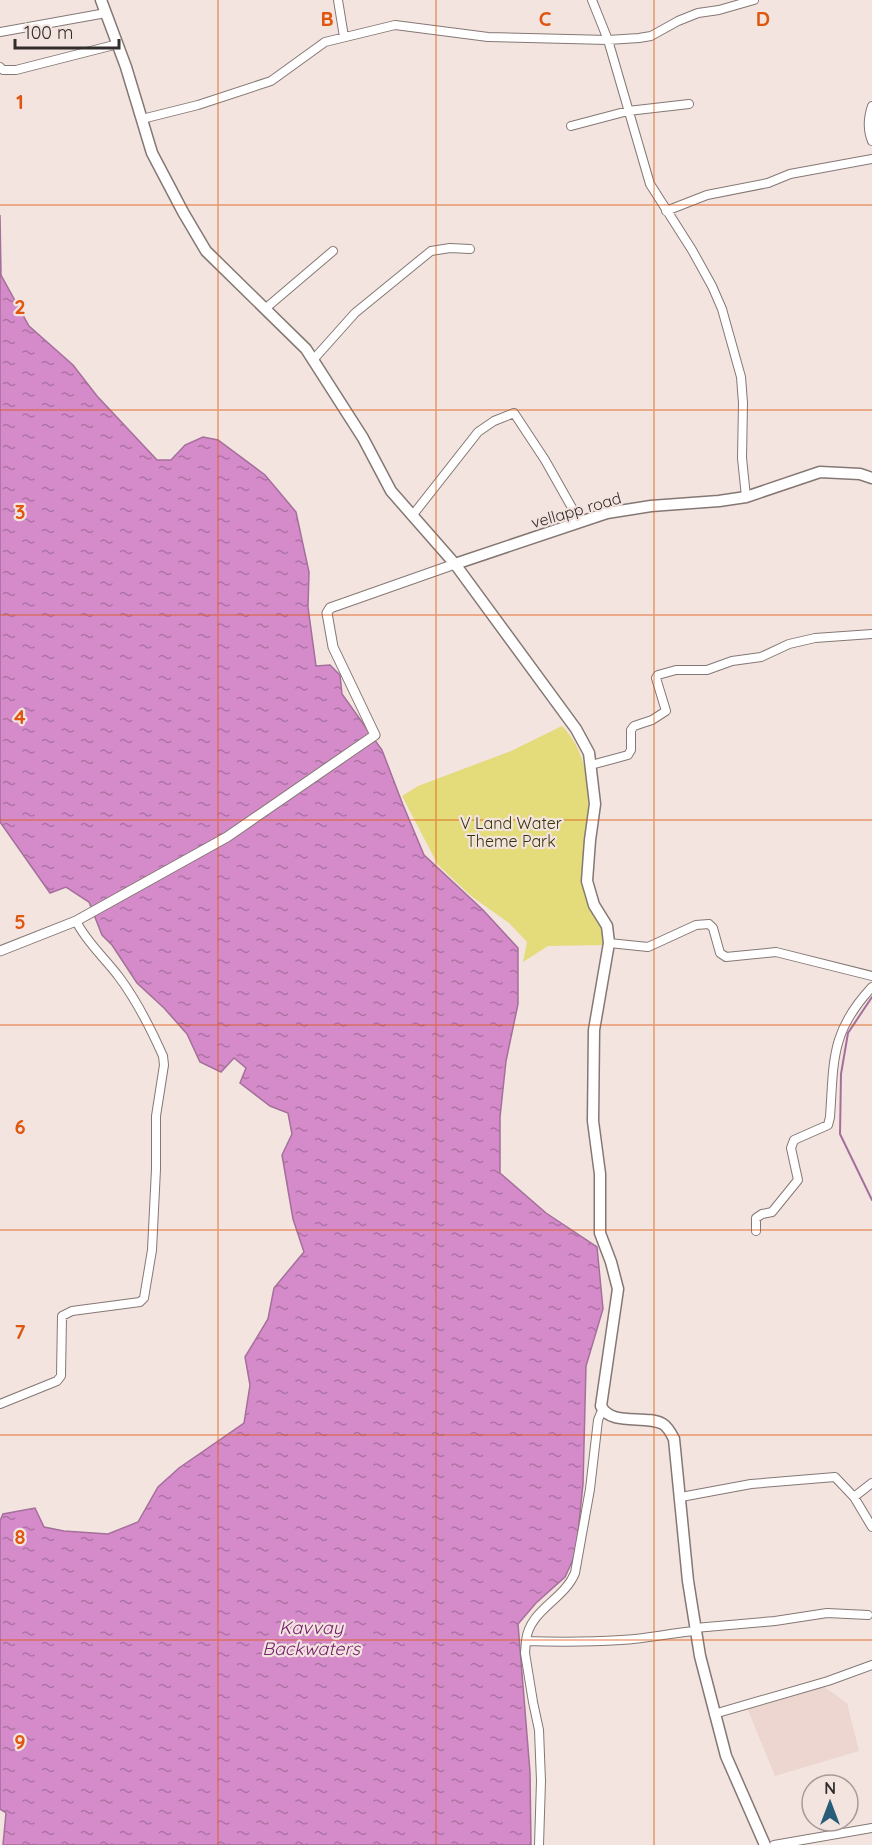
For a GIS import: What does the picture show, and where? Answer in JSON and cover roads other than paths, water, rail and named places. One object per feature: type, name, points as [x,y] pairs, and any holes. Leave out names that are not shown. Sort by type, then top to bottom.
[{"type":"main road","points":[[101,0],[118,44],[152,153],[206,251],[306,349],[363,438],[391,491],[455,564],[576,729],[589,753],[595,804],[587,882],[594,905],[607,926],[609,943],[594,1030],[593,1121],[600,1174],[600,1233],[618,1289],[605,1374],[603,1408],[615,1416],[657,1422],[668,1428],[674,1439],[688,1581],[714,1714],[726,1756],[765,1845]]},
{"type":"main road","name":"vellapp road","points":[[455,564],[607,513],[651,506],[746,497],[819,472],[845,472],[872,478]]},
{"type":"street","points":[[338,0],[344,37]]},
{"type":"street","points":[[592,0],[609,40],[650,184],[692,250],[722,309],[741,377],[742,458],[746,497]]},
{"type":"street","points":[[142,119],[198,105],[272,81],[325,42],[395,25],[488,37],[609,40],[651,36],[698,13],[719,10],[754,0]]},
{"type":"street","points":[[0,32],[106,13]]},
{"type":"street","points":[[0,67],[3,70],[16,70],[118,44]]},
{"type":"street","points":[[571,126],[628,111],[689,104]]},
{"type":"street","points":[[872,106],[868,121],[872,141]]},
{"type":"street","points":[[666,211],[707,195],[768,183],[790,174],[872,159]]},
{"type":"street","points":[[313,360],[355,313],[431,251],[450,248],[470,249]]},
{"type":"street","points":[[266,308],[333,251]]},
{"type":"street","points":[[412,516],[478,432],[494,421],[514,413],[550,468],[580,522]]},
{"type":"street","name":"vellapp road","points":[[76,921],[244,827],[375,735],[333,647],[327,613],[330,608],[455,564]]},
{"type":"street","points":[[591,765],[628,755],[631,750],[631,730],[634,726],[652,720],[666,711],[656,678],[658,675],[676,670],[706,670],[732,661],[761,657],[779,647],[807,640],[872,634]]},
{"type":"street","points":[[0,951],[76,921],[82,934],[120,978],[136,1004],[163,1056],[164,1065],[156,1116],[156,1169],[150,1270],[144,1298],[140,1302],[72,1311],[62,1316],[61,1376],[57,1381],[0,1404]]},
{"type":"street","points":[[609,943],[648,947],[696,925],[709,924],[720,954],[726,957],[776,952],[872,976]]},
{"type":"street","points":[[756,1231],[756,1218],[772,1212],[798,1180],[791,1148],[794,1140],[828,1125],[836,1047],[845,1023],[872,987]]},
{"type":"street","points":[[539,1845],[541,1782],[539,1730],[525,1653],[526,1641],[531,1624],[571,1583],[575,1574],[590,1489],[598,1420],[603,1408]]},
{"type":"street","points":[[681,1497],[751,1484],[835,1477],[854,1497],[872,1527]]},
{"type":"street","points":[[854,1497],[860,1490],[872,1484]]},
{"type":"street","points":[[526,1641],[571,1643],[622,1640],[827,1613],[868,1615]]},
{"type":"street","points":[[714,1714],[828,1681],[872,1665]]},
{"type":"street","points":[[774,1845],[872,1828]]},
{"type":"water","name":"Kavvay Backwaters","points":[[0,215],[1,275],[29,326],[73,365],[97,396],[157,460],[171,460],[185,445],[203,437],[218,440],[265,475],[296,512],[309,572],[308,607],[316,666],[330,665],[340,675],[342,694],[382,750],[424,855],[483,910],[518,948],[518,1004],[506,1061],[500,1117],[500,1173],[546,1213],[597,1247],[603,1309],[586,1366],[583,1484],[576,1553],[565,1577],[536,1603],[518,1624],[530,1772],[531,1845],[3,1845],[6,1813],[0,1809],[0,1521],[3,1514],[35,1508],[44,1527],[64,1531],[108,1534],[138,1522],[158,1487],[179,1468],[244,1423],[250,1385],[245,1357],[268,1319],[274,1288],[304,1252],[293,1219],[282,1155],[292,1134],[288,1113],[270,1106],[240,1083],[246,1068],[234,1058],[221,1072],[200,1062],[187,1034],[137,983],[112,945],[102,935],[89,902],[66,887],[50,893],[0,822]]},
{"type":"waterway","points":[[872,997],[848,1033],[841,1074],[840,1134],[872,1200]]},
{"type":"park label","name":"V Land Water Theme Park","points":[[511,832]]}]
